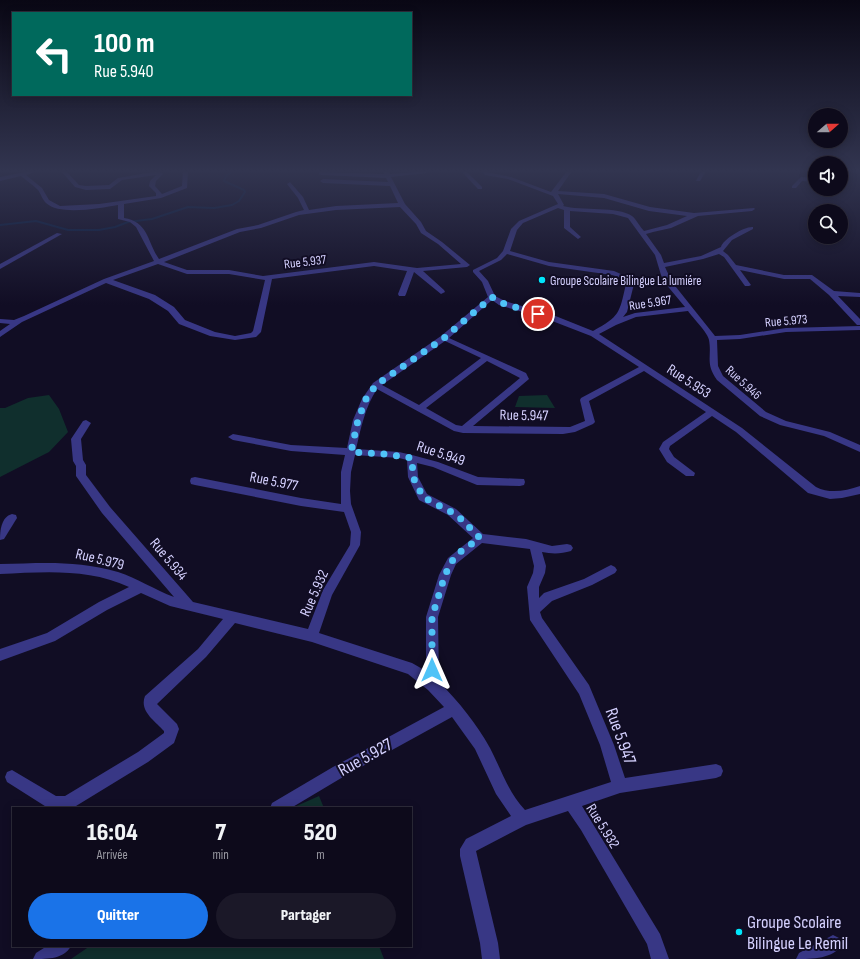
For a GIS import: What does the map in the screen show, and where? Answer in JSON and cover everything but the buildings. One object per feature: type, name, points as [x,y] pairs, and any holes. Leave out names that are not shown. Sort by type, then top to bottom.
[{"type":"street","points":[[121,216],[121,219],[132,221],[139,226],[155,259],[158,262]]},
{"type":"street","points":[[0,335],[20,320],[106,280],[158,262],[239,230],[260,227],[293,216]]},
{"type":"street","name":"Rue 5.937","points":[[158,262],[187,272],[229,272],[262,278],[374,264],[414,270],[467,265],[440,243],[424,233],[419,223],[412,216]]},
{"type":"street","points":[[492,297],[485,281],[475,271],[499,259],[506,252],[514,229],[517,225],[526,219],[537,216]]},
{"type":"street","points":[[565,216],[567,228],[578,237]]},
{"type":"street","points":[[628,216],[630,217],[658,255],[661,266],[670,283],[713,338]]},
{"type":"street","points":[[642,234],[651,230],[669,227],[692,216]]},
{"type":"street","points":[[661,266],[696,259],[720,252],[730,239],[751,228]]},
{"type":"street","points":[[0,267],[59,234]]},
{"type":"street","points":[[506,252],[549,264],[614,273],[621,276],[628,282],[630,287],[623,312],[613,323]]},
{"type":"street","points":[[720,252],[726,256],[747,285]]},
{"type":"street","points":[[734,267],[784,277],[812,277],[832,293],[860,323]]},
{"type":"street","points":[[402,294],[414,270],[442,292]]},
{"type":"street","points":[[106,280],[152,297],[171,309],[182,322],[213,334],[235,338],[253,335],[257,332],[269,278]]},
{"type":"street","points":[[832,293],[860,295]]},
{"type":"street","name":"Rue 5.953","points":[[492,297],[502,303],[550,317],[594,334],[739,430],[820,495],[843,495],[860,490]]},
{"type":"street","name":"Rue 5.932","points":[[492,297],[444,338],[376,385],[366,399],[358,420],[346,472],[345,491],[348,509],[356,532],[355,545],[327,594],[312,636],[412,669],[432,684],[475,736],[485,753],[508,802],[523,818],[571,803],[654,940],[660,959]]},
{"type":"street","name":"Rue 5.967","points":[[594,334],[613,323],[635,315],[690,309]]},
{"type":"street","points":[[0,321],[20,320]]},
{"type":"street","name":"Rue 5.973","points":[[713,338],[740,337],[786,330],[860,328]]},
{"type":"street","points":[[444,338],[523,375],[525,379],[463,430]]},
{"type":"street","name":"Rue 5.946","points":[[713,338],[715,371],[720,378],[763,414],[784,423],[815,430],[860,449]]},
{"type":"street","points":[[419,409],[486,358]]},
{"type":"street","name":"Rue 5.947","points":[[376,385],[454,428],[463,430],[564,431],[572,430],[590,422],[584,400],[644,368]]},
{"type":"street","points":[[690,473],[671,460],[665,454],[664,449],[666,444],[712,412]]},
{"type":"street","name":"Rue 5.934","points":[[86,424],[76,439],[76,449],[78,461],[81,465],[82,476],[93,494],[106,510],[188,606]]},
{"type":"street","name":"Rue 5.949","points":[[234,436],[290,448],[392,454],[448,468],[477,481],[520,482]]},
{"type":"street","points":[[412,458],[413,477],[423,497],[457,515],[480,538],[552,550],[567,548]]},
{"type":"street","name":"Rue 5.977","points":[[195,481],[301,502],[348,509]]},
{"type":"street","points":[[0,536],[12,518]]},
{"type":"street","points":[[432,684],[432,617],[445,575],[452,561],[460,552],[480,538]]},
{"type":"street","points":[[534,610],[533,587],[539,573],[540,566],[535,546]]},
{"type":"street","name":"Rue 5.979","points":[[0,569],[66,567],[84,569],[118,577],[170,601],[188,606]]},
{"type":"street","points":[[534,610],[548,597],[588,582],[611,570]]},
{"type":"street","points":[[0,655],[51,637],[102,606],[139,588]]},
{"type":"street","points":[[188,606],[312,636]]},
{"type":"street","name":"Rue 5.947","points":[[534,610],[536,620],[584,690],[607,745],[620,786]]},
{"type":"street","points":[[12,777],[54,803],[65,803],[72,801],[143,757],[169,738],[172,730],[150,706],[150,701],[202,653],[233,616]]},
{"type":"street","name":"Rue 5.927","points":[[279,807],[453,708]]},
{"type":"street","points":[[571,803],[620,786],[716,772]]},
{"type":"street","points":[[491,959],[489,943],[468,856],[468,849],[471,844],[523,818]]},
{"type":"street","points":[[805,959],[833,944]]},
{"type":"street","points":[[42,959],[60,947]]},
{"type":"green space","points":[[49,395],[59,409],[68,432],[49,452],[0,477],[0,408],[5,408],[28,398]]},
{"type":"green space","points":[[547,395],[555,408],[515,407],[519,396]]},
{"type":"green space","points":[[319,796],[324,807],[294,807]]},
{"type":"green space","points":[[89,947],[379,947],[384,959],[71,959]]},
{"type":"waterway","points":[[0,225],[36,221],[68,230],[99,230],[115,227],[128,222],[152,219],[162,216]]},
{"type":"place","name":"Groupe Scolaire Bilingue La lumiére","points":[[542,280]]},
{"type":"place","name":"Groupe Scolaire Bilingue Le Remil","points":[[739,932]]},
{"type":"route","points":[[432,670],[432,617],[445,575],[452,561],[460,552],[480,538],[457,515],[423,497],[413,477],[412,458],[400,455],[351,452],[358,420],[366,399],[376,385],[444,338],[492,297],[502,303],[538,314]]}]
